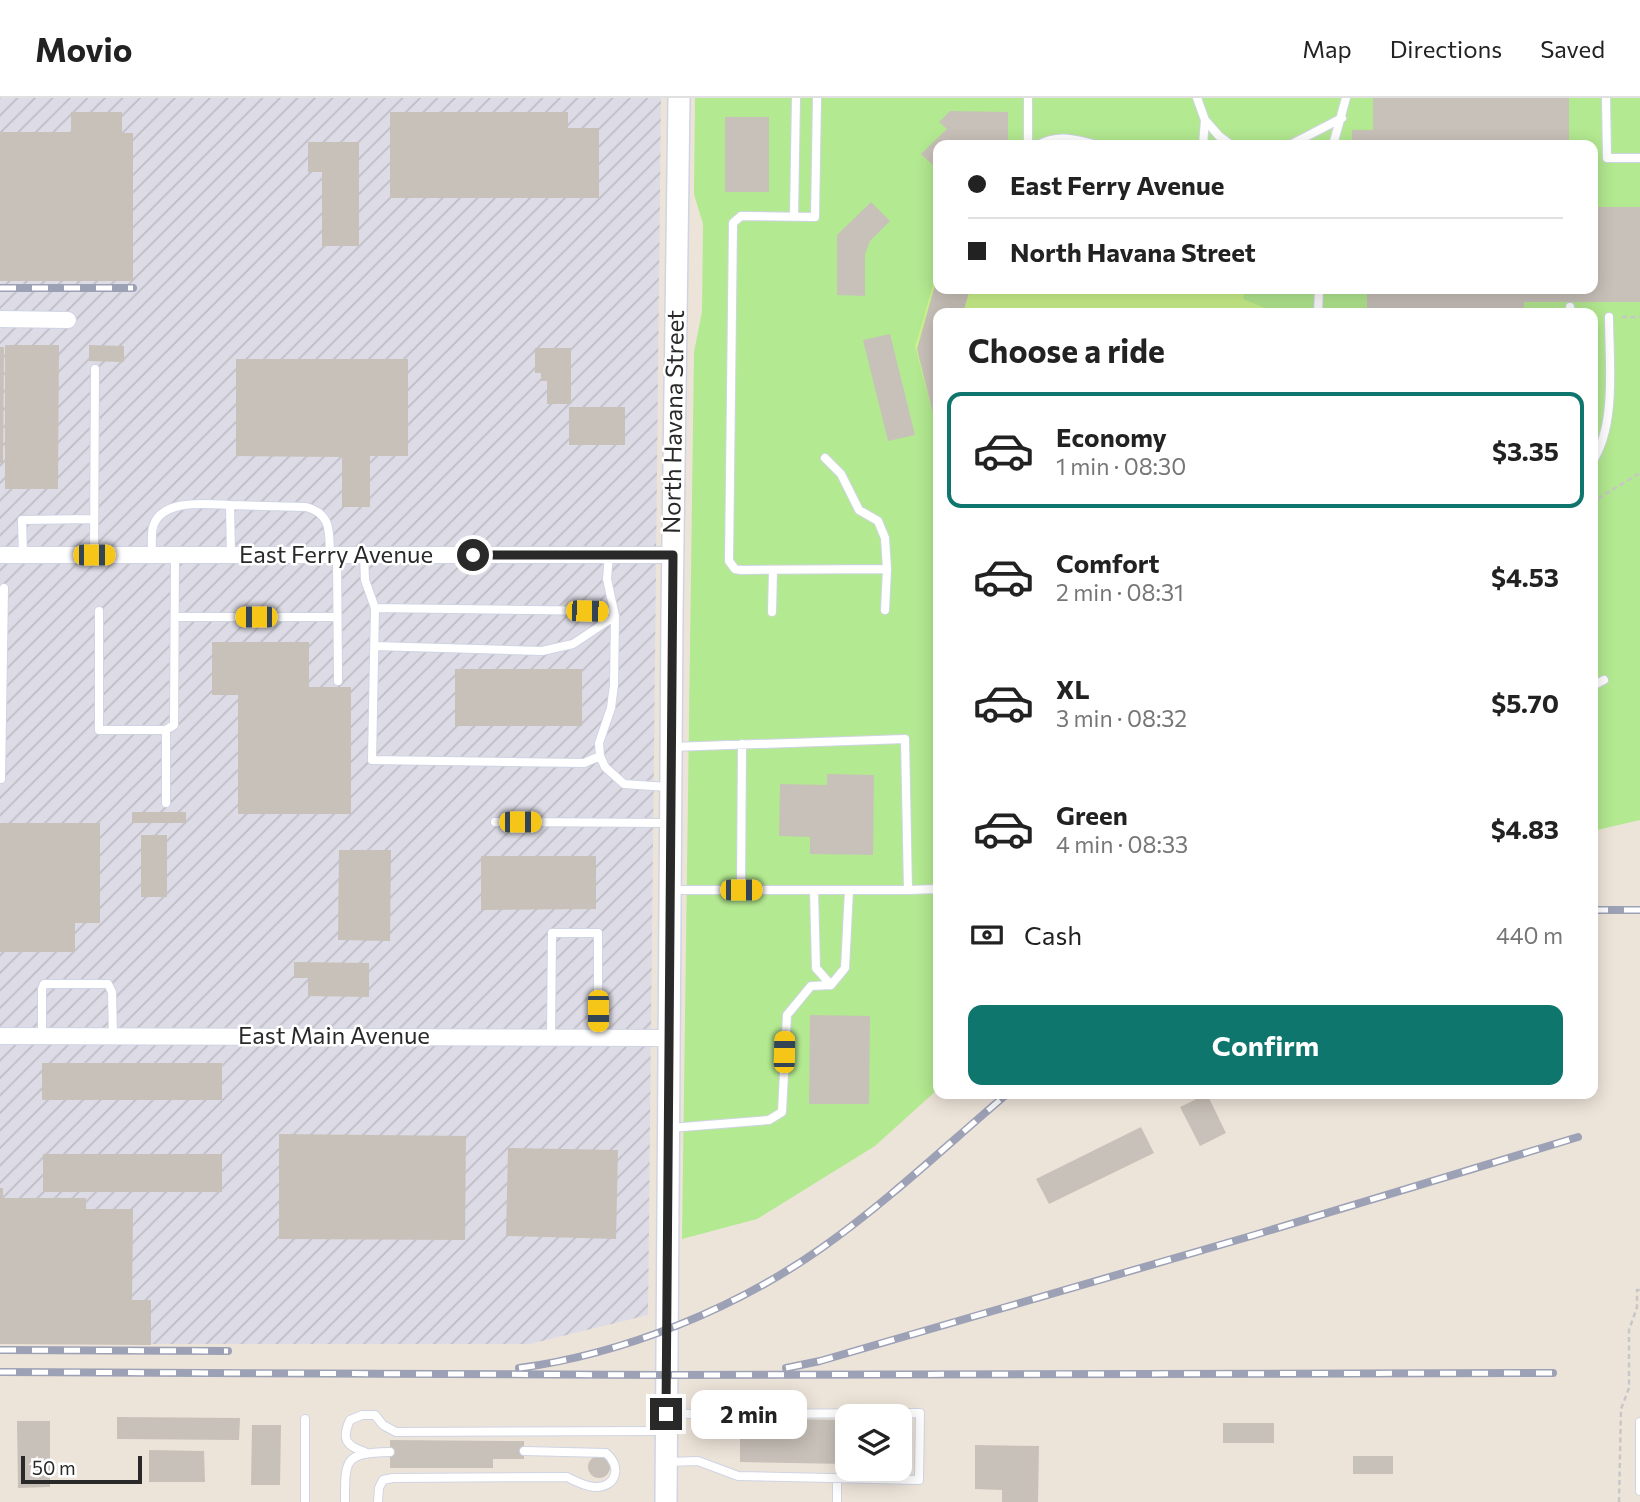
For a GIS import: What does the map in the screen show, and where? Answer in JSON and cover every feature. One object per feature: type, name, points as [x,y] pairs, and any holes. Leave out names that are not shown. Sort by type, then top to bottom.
[{"type":"street","name":"North Havana Street","points":[[666,1502],[667,1129],[679,98]]},
{"type":"street","points":[[0,319],[68,320]]},
{"type":"street","name":"East Ferry Avenue","points":[[0,555],[673,555]]},
{"type":"street","name":"East Main Avenue","points":[[0,1035],[668,1038]]},
{"type":"lane","points":[[794,216],[796,98]]},
{"type":"lane","points":[[817,98],[815,217],[741,216],[735,220],[732,229],[729,561],[735,569],[887,569]]},
{"type":"lane","points":[[1028,98],[1028,140]]},
{"type":"lane","points":[[1197,98],[1205,120],[1225,140]]},
{"type":"lane","points":[[1335,140],[1346,98]]},
{"type":"lane","points":[[1606,98],[1607,158],[1640,158]]},
{"type":"lane","points":[[1300,140],[1342,118]]},
{"type":"lane","points":[[1203,140],[1205,120]]},
{"type":"lane","points":[[1053,140],[1078,140]]},
{"type":"lane","points":[[1598,453],[1603,446],[1607,422],[1609,317]]},
{"type":"lane","points":[[94,555],[95,369]]},
{"type":"lane","points":[[825,458],[841,474],[859,510],[878,521],[885,538],[886,610]]},
{"type":"lane","points":[[230,505],[231,555]]},
{"type":"lane","points":[[152,555],[153,525],[165,510],[182,506],[230,505],[306,507],[315,510],[326,519],[333,555],[338,681]]},
{"type":"lane","points":[[23,555],[22,520],[94,519]]},
{"type":"lane","points":[[99,611],[99,730],[166,730],[174,725],[175,555]]},
{"type":"lane","points":[[364,555],[365,580],[374,608],[372,760],[584,763],[600,756]]},
{"type":"lane","points":[[609,555],[607,579],[615,614],[614,685],[611,709],[598,743],[600,756],[605,767],[624,784],[636,787],[671,787]]},
{"type":"lane","points":[[772,612],[773,570]]},
{"type":"lane","points":[[1,779],[4,588]]},
{"type":"lane","points":[[374,608],[615,614]]},
{"type":"lane","points":[[374,646],[542,651],[573,644],[615,614]]},
{"type":"lane","points":[[175,617],[337,617]]},
{"type":"lane","points":[[1598,683],[1604,680]]},
{"type":"lane","points":[[166,730],[166,803]]},
{"type":"lane","points":[[671,747],[905,739],[908,890]]},
{"type":"lane","points":[[741,890],[742,744]]},
{"type":"lane","points":[[495,821],[671,823]]},
{"type":"lane","points":[[670,890],[933,889]]},
{"type":"lane","points":[[814,890],[816,968],[831,985]]},
{"type":"lane","points":[[667,1129],[777,1118],[782,1112],[786,1015],[811,986],[831,985],[845,968],[849,890]]},
{"type":"lane","points":[[551,1037],[552,933],[598,933],[598,1037]]},
{"type":"lane","points":[[42,1036],[41,989],[44,984],[108,984],[112,992],[113,1036]]},
{"type":"lane","points":[[912,1413],[920,1413],[919,1480],[912,1480]]},
{"type":"lane","points":[[390,1452],[365,1452],[352,1448],[347,1442],[345,1430],[350,1420],[362,1415],[375,1415],[396,1432],[835,1416]]},
{"type":"lane","points":[[305,1419],[305,1502]]},
{"type":"lane","points":[[1640,1422],[1640,1491]]},
{"type":"lane","points":[[379,1502],[379,1488],[383,1480],[394,1478],[567,1477],[595,1487],[607,1485],[614,1479],[617,1470],[614,1459],[606,1453],[524,1451]]},
{"type":"lane","points":[[345,1502],[345,1468],[354,1457],[365,1452]]},
{"type":"lane","points":[[666,1462],[698,1461],[738,1476],[835,1478]]},
{"type":"lane","points":[[837,1481],[837,1502]]},
{"type":"path","points":[[1609,317],[1640,317]]},
{"type":"path","points":[[1598,499],[1640,474]]},
{"type":"path","points":[[1619,1502],[1621,1409],[1628,1394],[1629,1330],[1637,1307],[1637,1290],[1640,1290]]},
{"type":"shaded area","points":[[0,98],[661,98],[648,1315],[530,1344],[0,1344]]},
{"type":"green space","points":[[695,98],[1640,98],[1640,820],[1598,830],[1598,308],[933,308],[933,1094],[875,1146],[757,1219],[682,1239],[694,352],[702,312],[703,224],[694,194]]},
{"type":"green space","points":[[933,286],[933,294],[1244,294],[1243,299],[1265,308],[933,308],[933,415],[915,346]]},
{"type":"building","points":[[1373,98],[1569,98],[1569,140],[1352,140],[1352,130],[1373,130]]},
{"type":"building","points":[[950,111],[1008,112],[1008,140],[936,140],[947,129],[939,122]]},
{"type":"building","points":[[71,112],[122,112],[122,133],[133,133],[133,281],[0,281],[0,132],[71,132]]},
{"type":"building","points":[[390,112],[568,112],[568,128],[599,128],[599,198],[390,198]]},
{"type":"building","points":[[725,117],[769,117],[769,192],[725,192]]},
{"type":"building","points":[[308,142],[359,142],[359,246],[322,246],[322,172],[308,172]]},
{"type":"building","points":[[933,142],[933,165],[921,154]]},
{"type":"building","points":[[871,202],[890,221],[870,241],[865,254],[865,296],[837,295],[837,235]]},
{"type":"building","points":[[1598,207],[1640,207],[1640,302],[1524,302],[1524,308],[1367,308],[1367,294],[1598,294]]},
{"type":"building","points":[[933,292],[969,294],[964,308],[933,308],[933,414],[917,349]]},
{"type":"building","points":[[890,334],[915,435],[888,441],[863,340]]},
{"type":"building","points":[[5,345],[59,345],[58,489],[5,489]]},
{"type":"building","points":[[89,345],[124,346],[124,362],[89,361]]},
{"type":"building","points":[[0,347],[4,347],[3,463],[0,463]]},
{"type":"building","points":[[535,348],[571,348],[571,404],[547,404],[547,381],[541,381],[541,373],[535,373]]},
{"type":"building","points":[[236,359],[408,359],[408,456],[370,456],[370,507],[342,507],[342,457],[236,456]]},
{"type":"building","points":[[569,407],[625,407],[625,445],[569,445]]},
{"type":"building","points":[[212,642],[309,642],[309,687],[351,687],[351,814],[238,814],[238,695],[212,695]]},
{"type":"building","points":[[455,669],[582,669],[582,726],[455,726]]},
{"type":"building","points":[[827,774],[874,775],[873,855],[810,854],[810,837],[779,836],[780,784],[827,785]]},
{"type":"building","points":[[132,812],[186,812],[186,823],[132,823]]},
{"type":"building","points":[[0,823],[100,823],[100,923],[75,923],[75,952],[0,952]]},
{"type":"building","points":[[141,835],[167,835],[167,897],[141,897]]},
{"type":"building","points":[[339,850],[391,850],[390,941],[338,940]]},
{"type":"building","points":[[481,856],[596,856],[596,909],[481,910]]},
{"type":"building","points":[[294,962],[369,963],[369,997],[308,996],[308,978],[294,978]]},
{"type":"building","points":[[810,1015],[870,1016],[869,1104],[809,1104]]},
{"type":"building","points":[[42,1063],[222,1063],[222,1100],[42,1100]]},
{"type":"building","points":[[1197,1099],[1209,1099],[1226,1133],[1200,1146],[1180,1107]]},
{"type":"building","points":[[1141,1127],[1154,1153],[1049,1204],[1036,1179]]},
{"type":"building","points":[[279,1134],[466,1136],[465,1240],[279,1239]]},
{"type":"building","points":[[508,1148],[618,1150],[616,1239],[506,1236]]},
{"type":"building","points":[[43,1154],[222,1154],[222,1192],[43,1192]]},
{"type":"building","points":[[0,1188],[3,1188],[3,1198],[86,1198],[86,1209],[133,1209],[132,1300],[151,1300],[151,1345],[0,1344]]},
{"type":"building","points":[[117,1417],[240,1418],[239,1440],[117,1439]]},
{"type":"building","points":[[740,1418],[835,1420],[835,1464],[740,1462]]},
{"type":"building","points":[[17,1421],[50,1421],[50,1487],[18,1488]]},
{"type":"building","points":[[1223,1423],[1274,1423],[1274,1443],[1223,1443]]},
{"type":"building","points":[[252,1425],[281,1425],[280,1485],[251,1485]]},
{"type":"building","points":[[390,1440],[524,1441],[524,1459],[493,1459],[493,1468],[390,1468]]},
{"type":"building","points":[[975,1445],[1039,1446],[1038,1502],[1002,1502],[1002,1490],[975,1489]]},
{"type":"building","points":[[149,1450],[204,1451],[205,1482],[149,1482]]},
{"type":"building","points":[[599,1456],[607,1459],[610,1467],[607,1475],[599,1478],[591,1475],[588,1467],[591,1459]]},
{"type":"building","points":[[1353,1456],[1393,1456],[1393,1474],[1353,1474]]},
{"type":"railway","points":[[0,288],[133,288]]},
{"type":"railway","points":[[1598,910],[1640,910]]},
{"type":"railway","points":[[519,1368],[599,1352],[639,1340],[754,1290],[790,1269],[847,1229],[1001,1099]]},
{"type":"railway","points":[[786,1368],[820,1361],[1251,1236],[1578,1137]]},
{"type":"railway","points":[[0,1350],[228,1351]]},
{"type":"railway","points":[[0,1372],[665,1375],[1553,1373]]},
{"type":"route","points":[[473,555],[673,555],[666,1414]]}]
